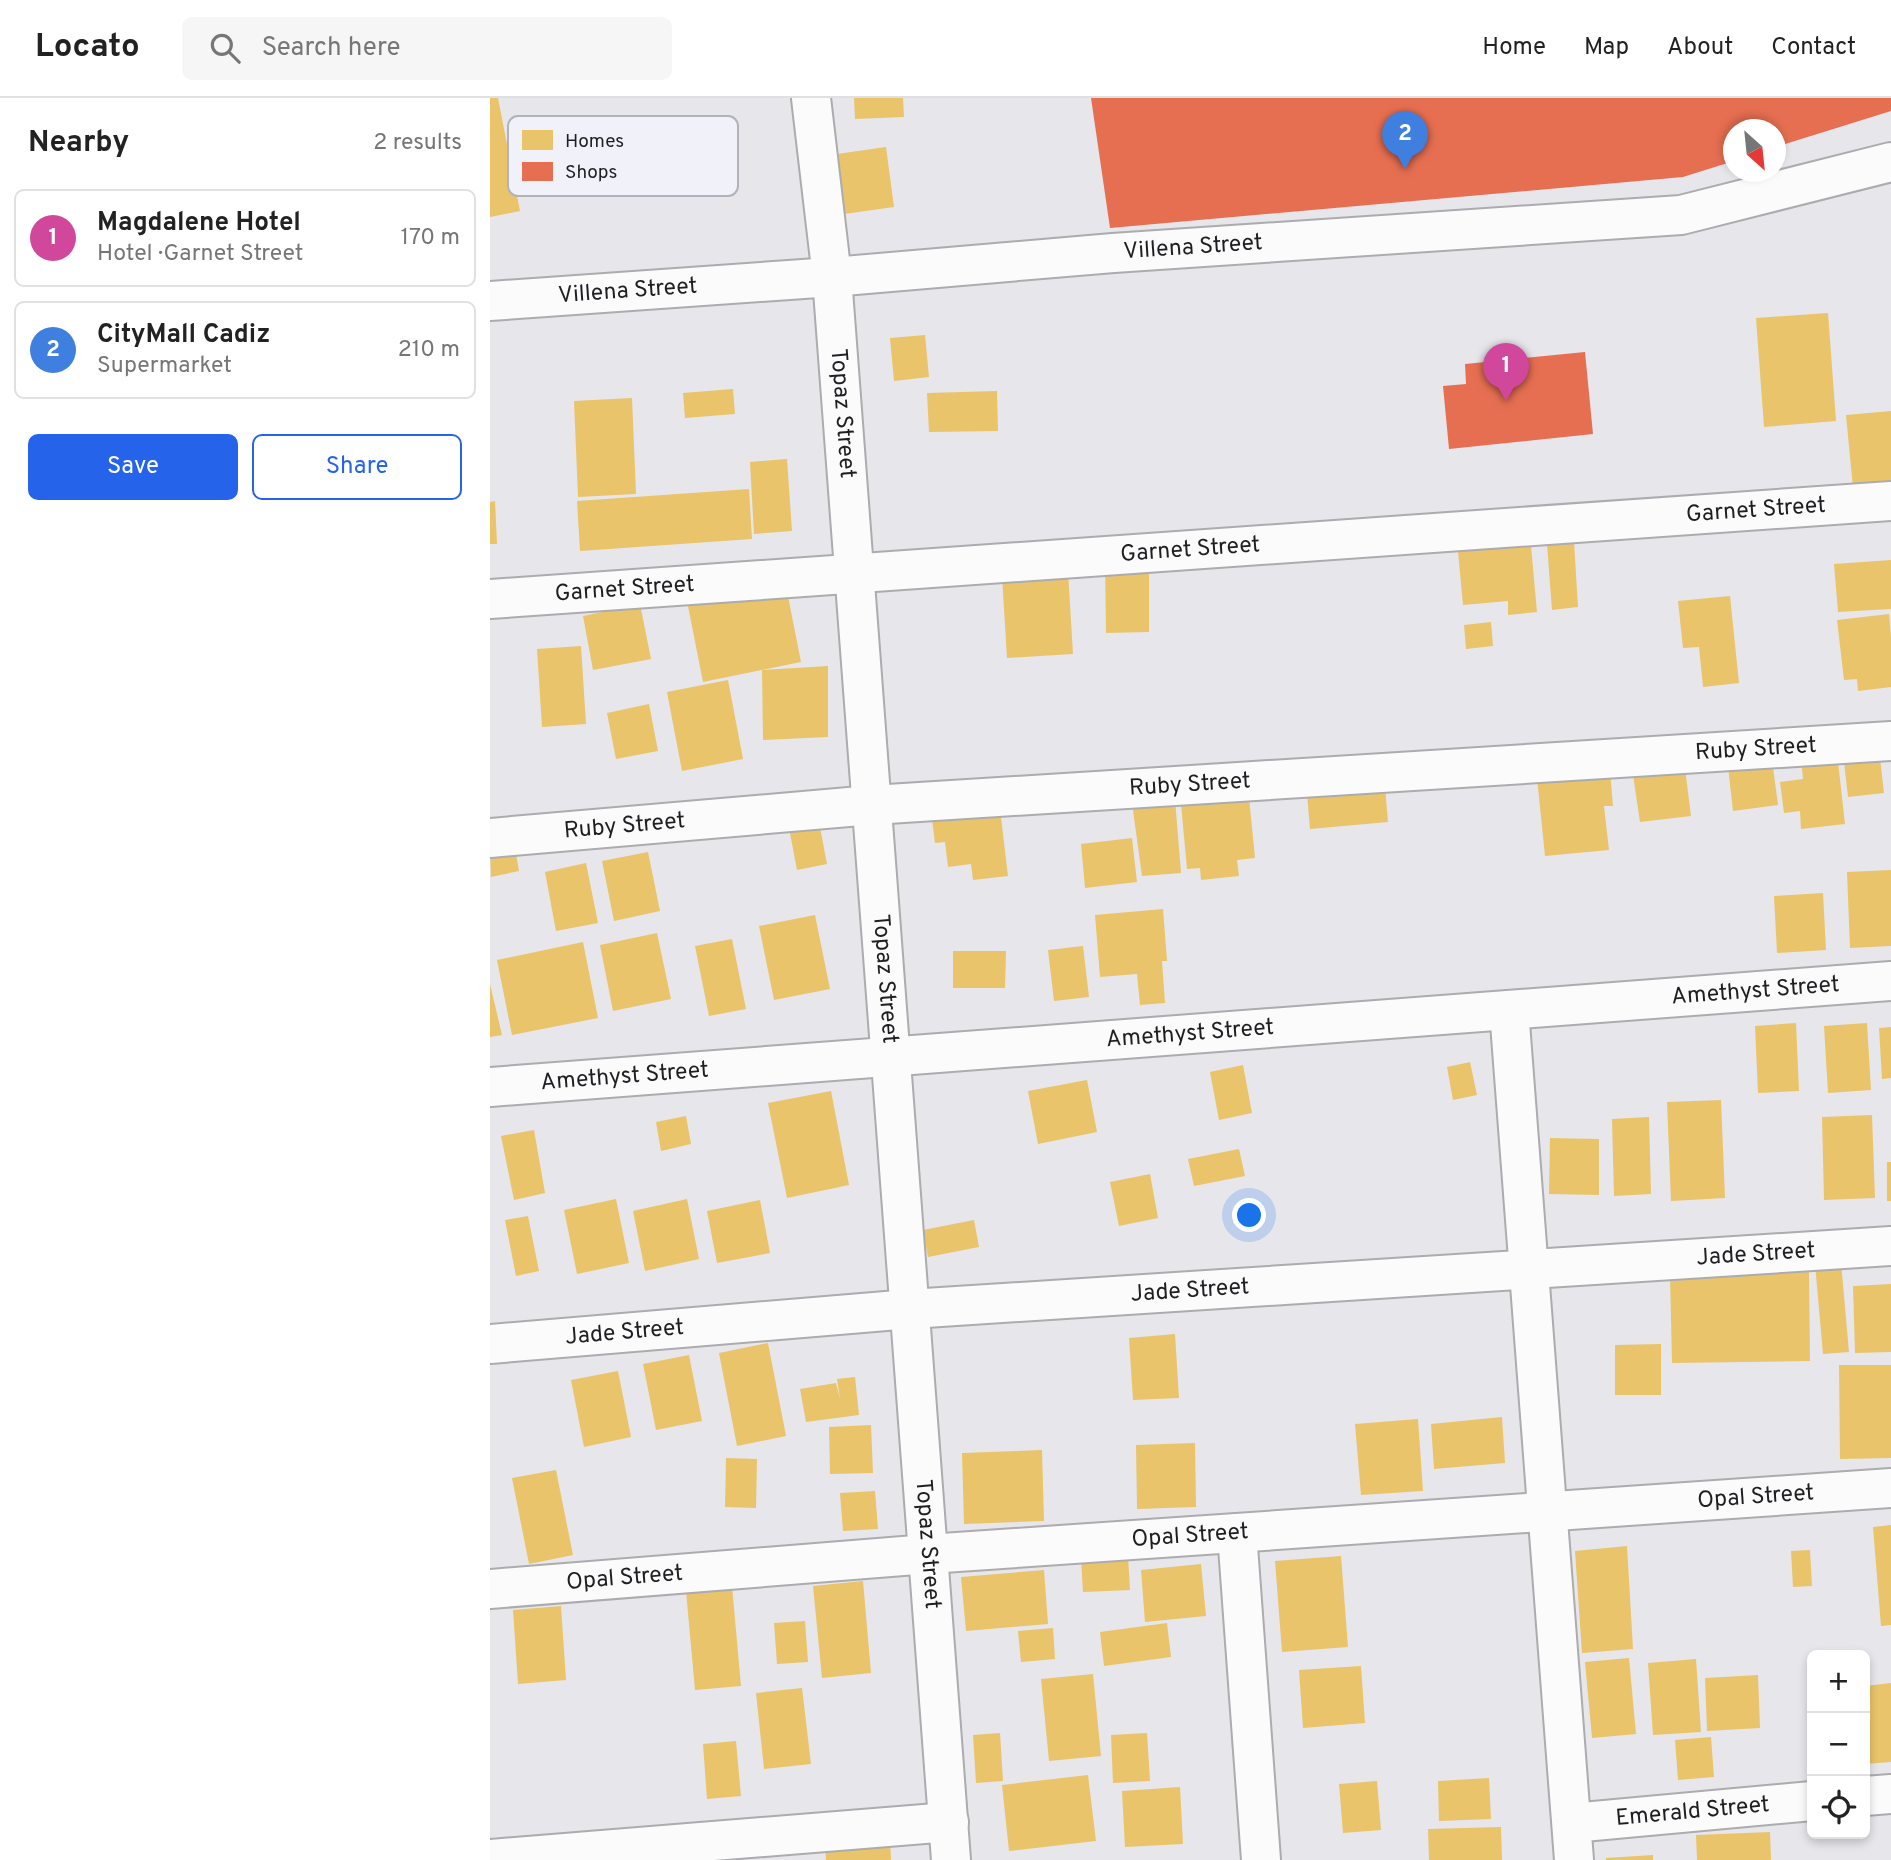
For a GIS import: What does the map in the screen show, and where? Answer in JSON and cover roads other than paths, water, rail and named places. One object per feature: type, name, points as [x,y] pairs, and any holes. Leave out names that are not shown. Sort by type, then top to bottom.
[{"type":"street","name":"Topaz Street","points":[[811,98],[832,277],[951,1860]]},
{"type":"street","name":"Villena Street","points":[[490,301],[832,277],[1113,253],[1681,215],[1891,162]]},
{"type":"street","name":"Garnet Street","points":[[490,599],[1891,501]]},
{"type":"street","name":"Ruby Street","points":[[490,838],[872,806],[1891,741]]},
{"type":"street","name":"Amethyst Street","points":[[490,1087],[1891,981]]},
{"type":"street","points":[[1509,1010],[1573,1842]]},
{"type":"street","name":"Jade Street","points":[[490,1344],[910,1309],[1891,1246]]},
{"type":"street","name":"Opal Street","points":[[490,1589],[928,1554],[1891,1488]]},
{"type":"street","points":[[1237,1533],[1261,1860]]},
{"type":"street","points":[[1870,1796],[1891,1794]]},
{"type":"street","name":"Emerald Street","points":[[1573,1842],[1807,1802]]},
{"type":"street","points":[[490,1859],[948,1822]]},
{"type":"place","name":"CityMall Cadiz","points":[[1405,169]]},
{"type":"place","name":"Magdalene Hotel","points":[[1506,401]]}]
